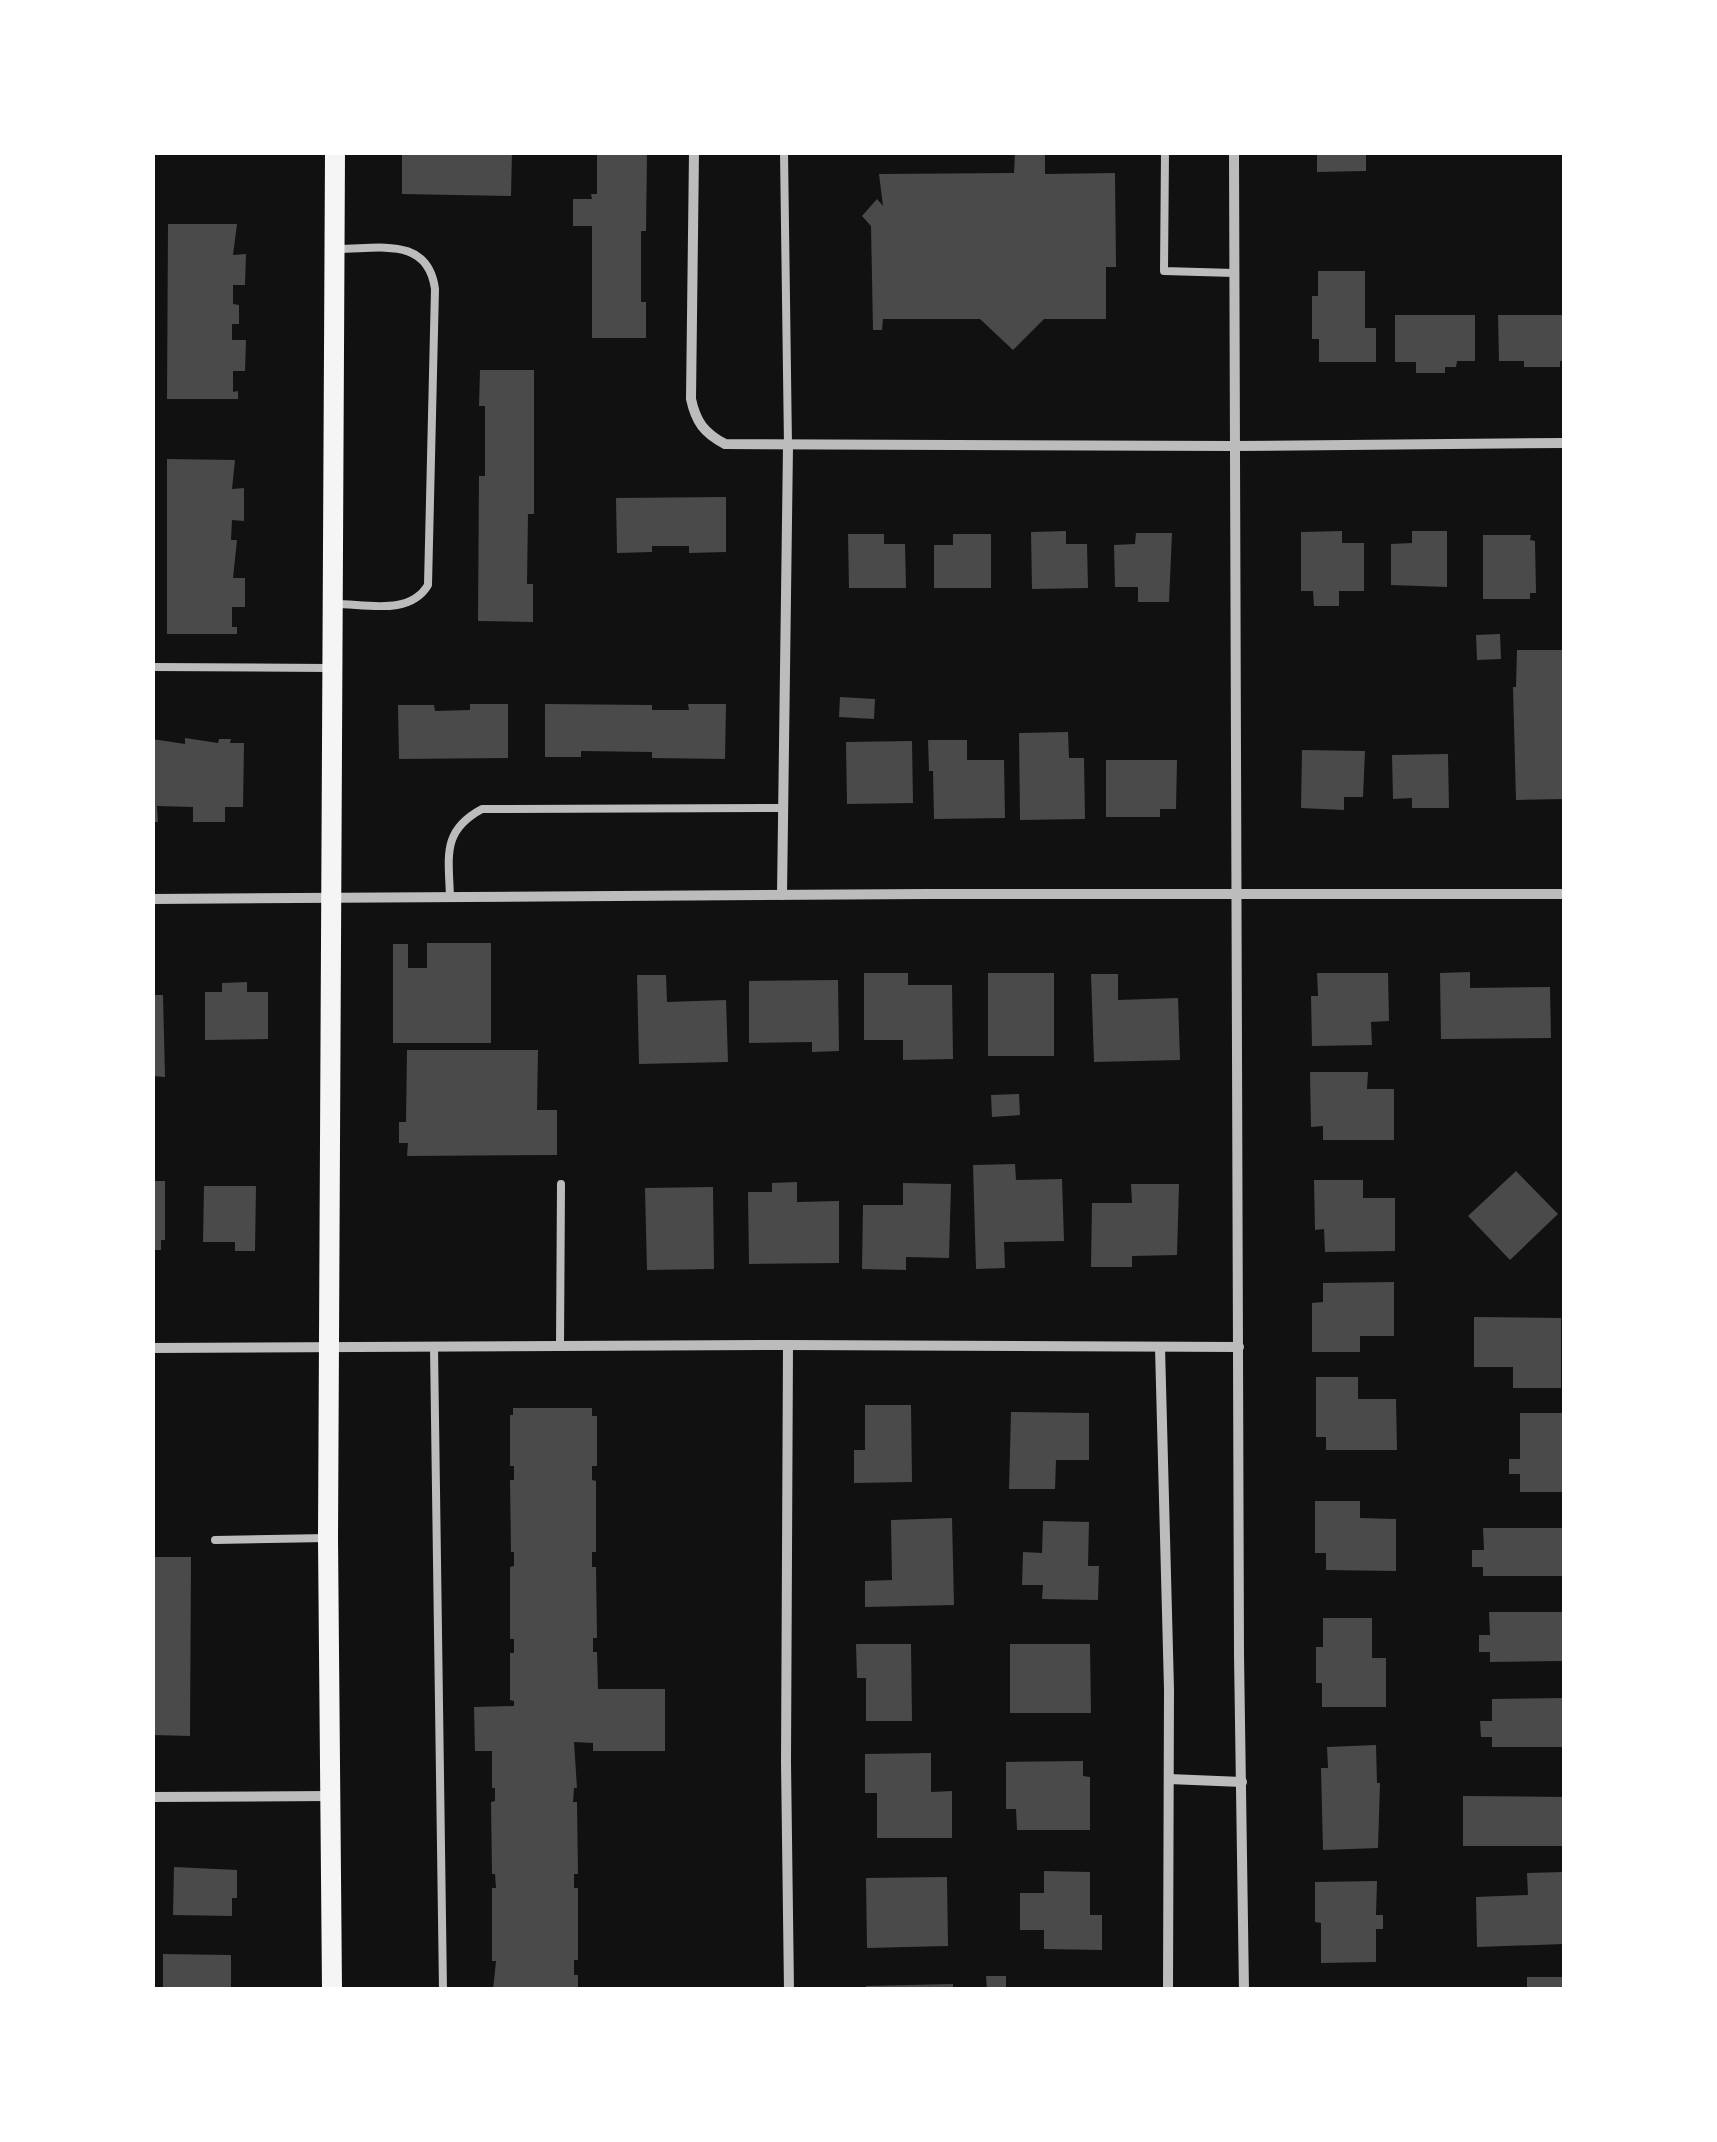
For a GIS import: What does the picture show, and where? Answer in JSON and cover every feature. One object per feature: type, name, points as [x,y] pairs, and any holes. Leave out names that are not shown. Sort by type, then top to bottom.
[{"type":"main road","points":[[332,1990],[328,1538],[335,152]]},
{"type":"street","points":[[694,152],[691,398],[696,418],[708,434],[725,444],[1234,446],[1564,442]]},
{"type":"street","points":[[1234,152],[1244,1990]]},
{"type":"street","points":[[782,895],[788,446]]},
{"type":"street","points":[[152,899],[1564,894]]},
{"type":"street","points":[[788,1345],[789,1990]]},
{"type":"street","points":[[1160,1347],[1169,1779],[1168,1990]]},
{"type":"street","points":[[152,1348],[1239,1348]]},
{"type":"street","points":[[1169,1779],[1242,1782]]},
{"type":"street","points":[[152,1797],[331,1796]]},
{"type":"lane","points":[[784,152],[788,446]]},
{"type":"lane","points":[[1165,152],[1164,271],[1234,273]]},
{"type":"lane","points":[[334,604],[408,605],[421,597],[428,585],[436,288],[433,271],[425,259],[407,250],[336,249]]},
{"type":"lane","points":[[152,667],[334,668]]},
{"type":"lane","points":[[450,898],[452,835],[464,819],[482,809],[783,808]]},
{"type":"lane","points":[[560,1346],[561,1184]]},
{"type":"lane","points":[[434,1347],[444,1990]]},
{"type":"lane","points":[[215,1540],[328,1538]]},
{"type":"building","points":[[402,152],[512,152],[511,196],[402,194]]},
{"type":"building","points":[[597,152],[647,152],[646,231],[641,231],[641,302],[646,302],[646,338],[592,338],[592,226],[573,226],[573,199],[592,199],[591,194],[597,194]]},
{"type":"building","points":[[1015,152],[1045,152],[1045,174],[1115,173],[1116,267],[1106,267],[1106,319],[1044,319],[1013,350],[980,319],[883,319],[882,330],[873,330],[871,226],[862,216],[877,199],[883,206],[879,174],[1014,173]]},
{"type":"building","points":[[1317,152],[1366,152],[1366,171],[1317,172]]},
{"type":"building","points":[[168,224],[237,224],[233,255],[246,254],[245,285],[233,285],[239,324],[232,324],[232,340],[246,340],[245,371],[233,371],[233,392],[238,391],[238,399],[167,399]]},
{"type":"building","points":[[1318,271],[1365,271],[1365,328],[1376,328],[1376,362],[1319,362],[1319,339],[1312,339],[1312,296],[1318,296]]},
{"type":"building","points":[[1395,315],[1475,315],[1475,361],[1457,361],[1456,367],[1445,367],[1445,373],[1416,373],[1416,362],[1395,362]]},
{"type":"building","points":[[1498,315],[1564,315],[1564,361],[1560,361],[1560,367],[1524,367],[1524,361],[1499,361]]},
{"type":"building","points":[[480,370],[534,370],[534,514],[528,514],[527,584],[533,584],[533,622],[478,621],[479,476],[485,476],[485,406],[479,406]]},
{"type":"building","points":[[167,459],[235,460],[232,489],[244,488],[244,521],[232,520],[231,540],[237,540],[233,578],[245,578],[245,607],[232,607],[232,627],[237,627],[237,634],[167,634]]},
{"type":"building","points":[[726,497],[726,552],[689,553],[689,546],[652,546],[652,552],[617,553],[616,498]]},
{"type":"building","points":[[1066,531],[1066,544],[1087,544],[1088,588],[1032,589],[1031,532]]},
{"type":"building","points":[[1342,531],[1342,543],[1364,543],[1364,591],[1339,591],[1339,606],[1314,606],[1313,591],[1301,591],[1301,532]]},
{"type":"building","points":[[1412,531],[1447,531],[1447,587],[1391,585],[1391,544],[1412,543]]},
{"type":"building","points":[[1136,533],[1172,533],[1169,602],[1138,602],[1138,587],[1115,587],[1114,545],[1135,544]]},
{"type":"building","points":[[848,534],[884,534],[884,544],[905,544],[906,588],[849,588]]},
{"type":"building","points":[[953,534],[991,534],[991,588],[934,588],[934,545],[953,545]]},
{"type":"building","points":[[1483,535],[1531,535],[1530,540],[1535,541],[1536,593],[1530,593],[1530,599],[1483,599]]},
{"type":"building","points":[[1500,634],[1501,659],[1477,660],[1476,635]]},
{"type":"building","points":[[1517,650],[1564,650],[1564,799],[1516,800],[1513,687]]},
{"type":"building","points":[[840,697],[875,699],[874,719],[839,717]]},
{"type":"building","points":[[470,704],[508,704],[508,758],[399,759],[398,705],[434,705],[435,711],[470,710]]},
{"type":"building","points":[[545,704],[652,705],[652,710],[689,710],[688,704],[726,704],[725,759],[652,758],[652,752],[581,751],[581,757],[545,757]]},
{"type":"building","points":[[1068,732],[1069,758],[1084,758],[1085,819],[1020,820],[1019,733]]},
{"type":"building","points":[[185,738],[244,743],[243,807],[225,807],[225,822],[193,822],[193,807],[157,806],[158,822],[152,822],[152,739],[185,744]]},
{"type":"building","points":[[928,740],[967,740],[967,760],[1004,760],[1005,818],[934,819]]},
{"type":"building","points":[[912,741],[913,803],[847,804],[846,742]]},
{"type":"building","points":[[1302,750],[1365,751],[1363,797],[1344,797],[1344,810],[1301,808]]},
{"type":"building","points":[[1448,754],[1449,808],[1412,808],[1412,798],[1393,799],[1392,755]]},
{"type":"building","points":[[1106,760],[1177,760],[1176,809],[1160,809],[1160,817],[1106,817]]},
{"type":"building","points":[[427,943],[491,943],[491,1043],[393,1043],[393,944],[408,944],[408,968],[427,968]]},
{"type":"building","points":[[1470,972],[1470,988],[1550,987],[1551,1038],[1441,1039],[1440,973]]},
{"type":"building","points":[[864,973],[908,973],[908,985],[952,985],[953,1059],[903,1060],[903,1040],[864,1040]]},
{"type":"building","points":[[988,973],[1054,973],[1054,1056],[988,1056]]},
{"type":"building","points":[[1317,973],[1388,973],[1389,1021],[1371,1022],[1372,1045],[1312,1046],[1311,996],[1318,996]]},
{"type":"building","points":[[1091,974],[1118,974],[1118,1000],[1178,998],[1180,1060],[1094,1062]]},
{"type":"building","points":[[637,975],[666,975],[667,1002],[726,1000],[728,1062],[639,1064]]},
{"type":"building","points":[[838,980],[839,1051],[812,1052],[812,1042],[749,1043],[749,981]]},
{"type":"building","points":[[247,982],[247,992],[268,992],[268,1039],[205,1040],[205,992],[222,992],[222,983]]},
{"type":"building","points":[[152,995],[163,995],[165,1077],[152,1076]]},
{"type":"building","points":[[407,1050],[538,1050],[537,1110],[557,1110],[557,1155],[407,1156],[408,1143],[399,1143],[399,1122],[406,1122]]},
{"type":"building","points":[[1310,1072],[1368,1072],[1367,1089],[1394,1089],[1394,1140],[1323,1140],[1323,1126],[1311,1127]]},
{"type":"building","points":[[1019,1094],[1020,1115],[992,1117],[991,1095]]},
{"type":"building","points":[[1015,1164],[1016,1180],[1062,1179],[1064,1241],[1004,1242],[1005,1268],[976,1269],[973,1165]]},
{"type":"building","points":[[1516,1171],[1558,1214],[1510,1260],[1468,1216]]},
{"type":"building","points":[[1314,1180],[1363,1180],[1363,1198],[1395,1198],[1395,1251],[1325,1252],[1324,1229],[1315,1230]]},
{"type":"building","points":[[152,1181],[165,1181],[165,1240],[161,1240],[161,1250],[152,1250]]},
{"type":"building","points":[[797,1182],[797,1202],[839,1201],[839,1263],[749,1264],[748,1192],[772,1192],[772,1183]]},
{"type":"building","points":[[903,1183],[951,1184],[949,1258],[906,1257],[906,1270],[862,1269],[863,1205],[903,1205]]},
{"type":"building","points":[[1131,1184],[1179,1184],[1177,1255],[1132,1256],[1132,1267],[1091,1267],[1092,1203],[1132,1203]]},
{"type":"building","points":[[204,1186],[256,1186],[255,1251],[235,1251],[235,1242],[203,1242]]},
{"type":"building","points":[[713,1187],[714,1269],[647,1270],[645,1188]]},
{"type":"building","points":[[1394,1282],[1394,1336],[1360,1336],[1360,1352],[1312,1352],[1312,1303],[1323,1302],[1323,1283]]},
{"type":"building","points":[[1474,1317],[1561,1318],[1561,1388],[1513,1388],[1513,1367],[1474,1367]]},
{"type":"building","points":[[1316,1377],[1358,1377],[1358,1399],[1396,1399],[1397,1450],[1326,1450],[1326,1437],[1316,1437]]},
{"type":"building","points":[[865,1405],[911,1405],[912,1482],[854,1483],[854,1450],[865,1450]]},
{"type":"building","points":[[513,1408],[592,1408],[592,1416],[597,1416],[597,1466],[592,1466],[592,1480],[596,1481],[596,1552],[592,1552],[592,1567],[596,1567],[597,1638],[593,1638],[593,1652],[597,1652],[598,1689],[665,1689],[665,1751],[593,1751],[593,1743],[574,1742],[578,1960],[574,1960],[574,1975],[578,1975],[578,1990],[493,1990],[496,1961],[492,1961],[492,1888],[496,1888],[492,1874],[491,1802],[495,1801],[495,1788],[492,1751],[475,1751],[474,1707],[514,1706],[510,1700],[510,1653],[514,1653],[514,1639],[510,1639],[510,1567],[514,1566],[510,1480],[514,1480],[514,1466],[510,1466]]},
{"type":"building","points":[[1011,1412],[1089,1413],[1089,1460],[1056,1460],[1055,1489],[1009,1489]]},
{"type":"building","points":[[1520,1413],[1564,1413],[1564,1492],[1520,1492],[1520,1474],[1509,1474],[1509,1459],[1520,1459]]},
{"type":"building","points":[[1315,1501],[1360,1501],[1360,1518],[1396,1519],[1396,1571],[1326,1570],[1326,1553],[1315,1553]]},
{"type":"building","points":[[952,1518],[954,1605],[865,1607],[865,1581],[892,1580],[891,1520]]},
{"type":"building","points":[[1043,1521],[1089,1522],[1088,1566],[1099,1566],[1098,1600],[1042,1599],[1043,1585],[1022,1585],[1023,1552],[1042,1553]]},
{"type":"building","points":[[1483,1528],[1564,1528],[1564,1576],[1483,1576],[1483,1567],[1472,1567],[1472,1550],[1484,1550]]},
{"type":"building","points":[[152,1557],[191,1557],[190,1736],[152,1735]]},
{"type":"building","points":[[1489,1612],[1564,1612],[1564,1661],[1490,1662],[1490,1652],[1479,1652],[1479,1635],[1490,1635]]},
{"type":"building","points":[[1323,1618],[1372,1618],[1372,1658],[1386,1658],[1386,1707],[1322,1707],[1322,1683],[1316,1683],[1316,1647],[1323,1647]]},
{"type":"building","points":[[856,1644],[911,1644],[912,1721],[866,1721],[866,1678],[857,1678]]},
{"type":"building","points":[[1010,1644],[1090,1644],[1091,1713],[1010,1713]]},
{"type":"building","points":[[1564,1698],[1564,1747],[1492,1747],[1492,1737],[1481,1737],[1480,1721],[1492,1721],[1492,1699]]},
{"type":"building","points":[[1376,1745],[1380,1783],[1378,1848],[1323,1850],[1321,1768],[1328,1768],[1327,1747]]},
{"type":"building","points":[[931,1753],[931,1792],[952,1791],[952,1838],[877,1838],[877,1793],[865,1793],[865,1754]]},
{"type":"building","points":[[1083,1761],[1083,1776],[1090,1777],[1090,1830],[1017,1830],[1016,1809],[1006,1809],[1006,1762]]},
{"type":"building","points":[[1463,1796],[1564,1797],[1564,1846],[1463,1846]]},
{"type":"building","points":[[174,1867],[237,1870],[237,1898],[232,1898],[232,1916],[173,1915]]},
{"type":"building","points":[[1044,1871],[1090,1872],[1090,1915],[1102,1915],[1102,1950],[1044,1949],[1044,1930],[1020,1930],[1020,1893],[1044,1893]]},
{"type":"building","points":[[1564,1872],[1564,1944],[1477,1947],[1476,1897],[1528,1895],[1527,1873]]},
{"type":"building","points":[[947,1877],[948,1946],[867,1948],[866,1878]]},
{"type":"building","points":[[1377,1881],[1376,1915],[1383,1915],[1383,1929],[1376,1929],[1376,1962],[1321,1963],[1315,1882]]},
{"type":"building","points":[[163,1954],[231,1955],[231,1990],[163,1990]]},
{"type":"building","points":[[986,1976],[1006,1976],[1006,1990],[987,1990]]},
{"type":"building","points":[[1527,1977],[1564,1977],[1564,1990],[1527,1990]]},
{"type":"building","points":[[953,1984],[953,1990],[866,1990],[866,1986]]}]
